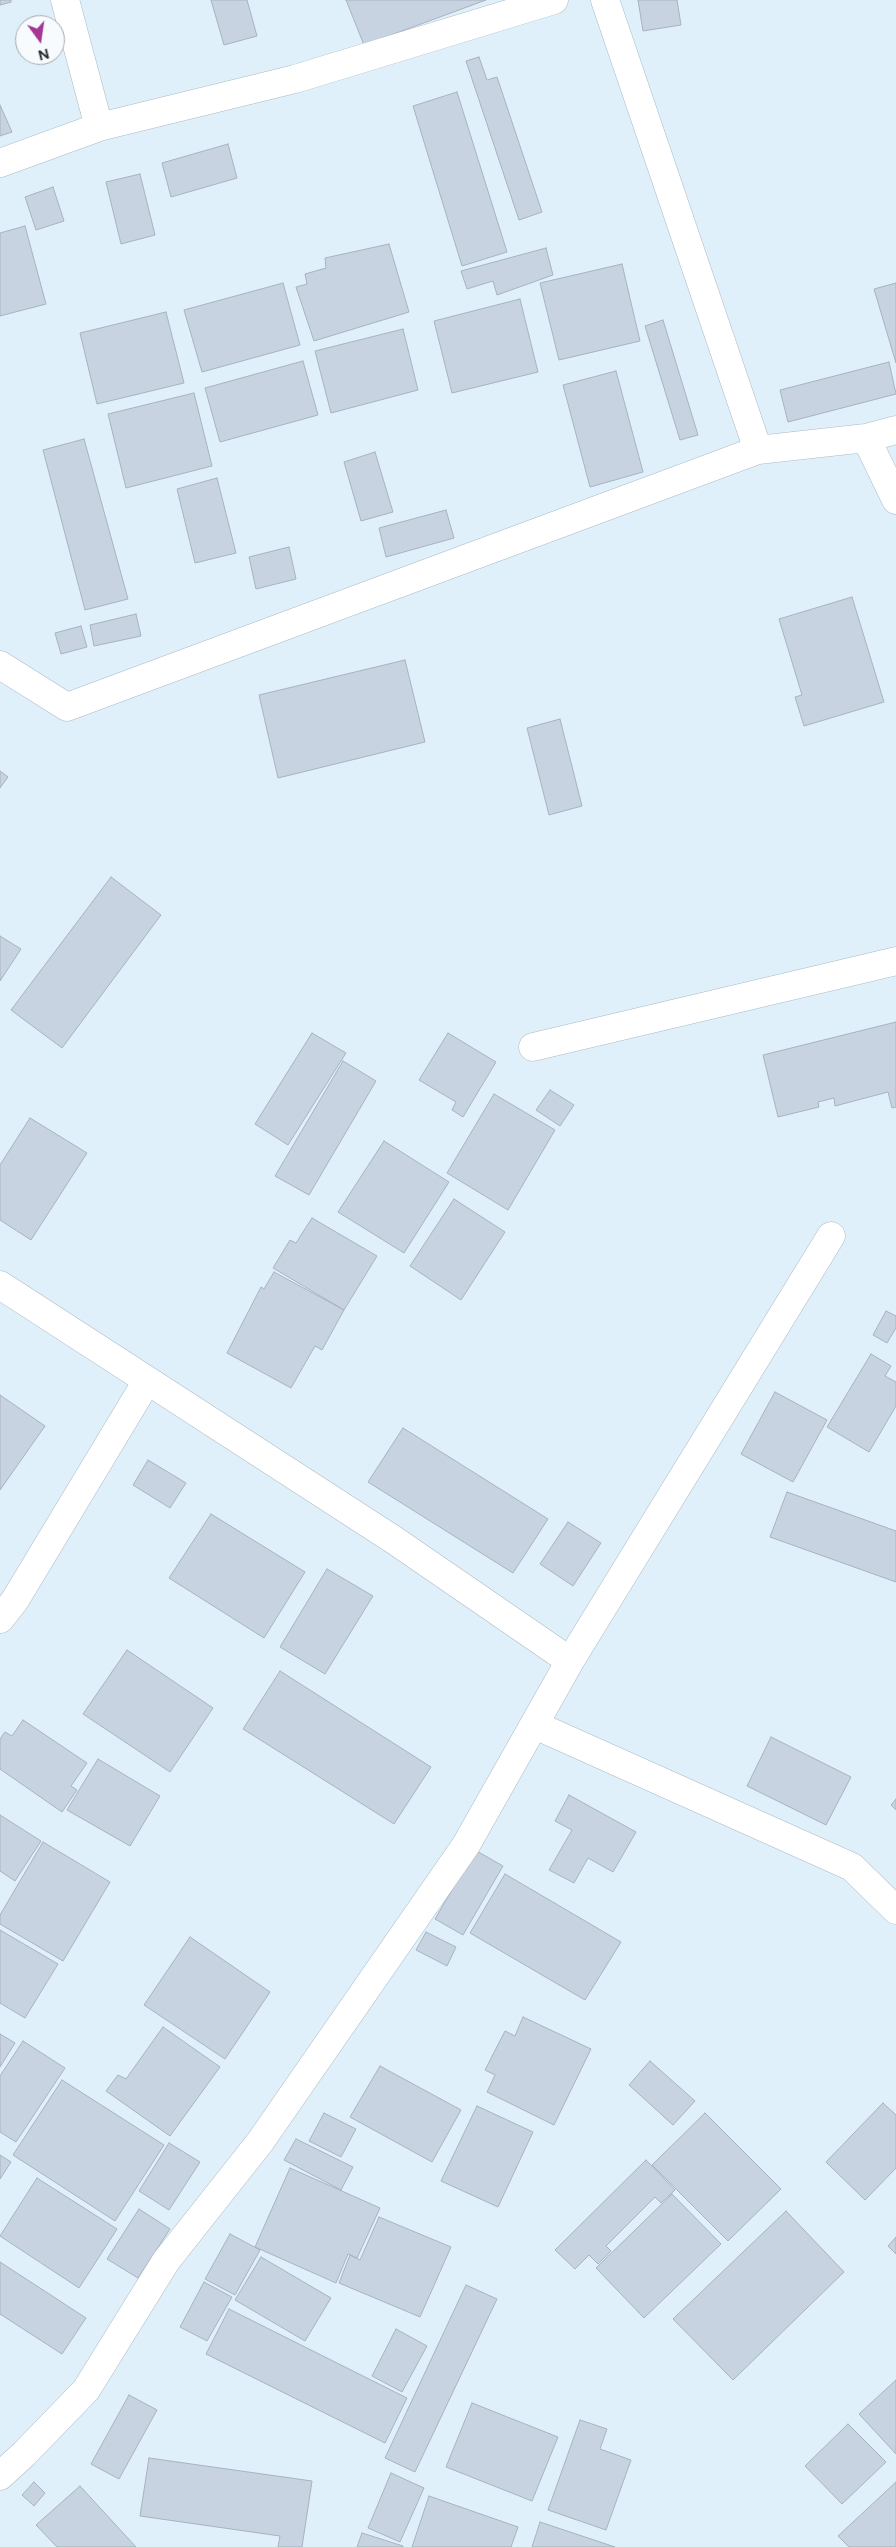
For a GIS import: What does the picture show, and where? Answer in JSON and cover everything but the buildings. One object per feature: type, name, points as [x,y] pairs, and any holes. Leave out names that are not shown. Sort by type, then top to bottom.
[{"type":"street","points":[[66,0],[99,127]]},
{"type":"street","points":[[0,163],[99,127],[295,79],[554,0]]},
{"type":"street","points":[[605,0],[758,450]]},
{"type":"street","points":[[0,665],[67,707],[758,450],[866,438],[896,430]]},
{"type":"street","points":[[866,438],[896,500]]},
{"type":"street","points":[[533,1047],[896,961]]},
{"type":"street","points":[[0,2476],[86,2390],[166,2261],[260,2142],[466,1844],[570,1661],[831,1236]]},
{"type":"street","points":[[0,1285],[394,1540],[570,1661]]},
{"type":"street","points":[[0,1620],[147,1380]]},
{"type":"street","points":[[535,1725],[852,1867],[896,1910]]}]
